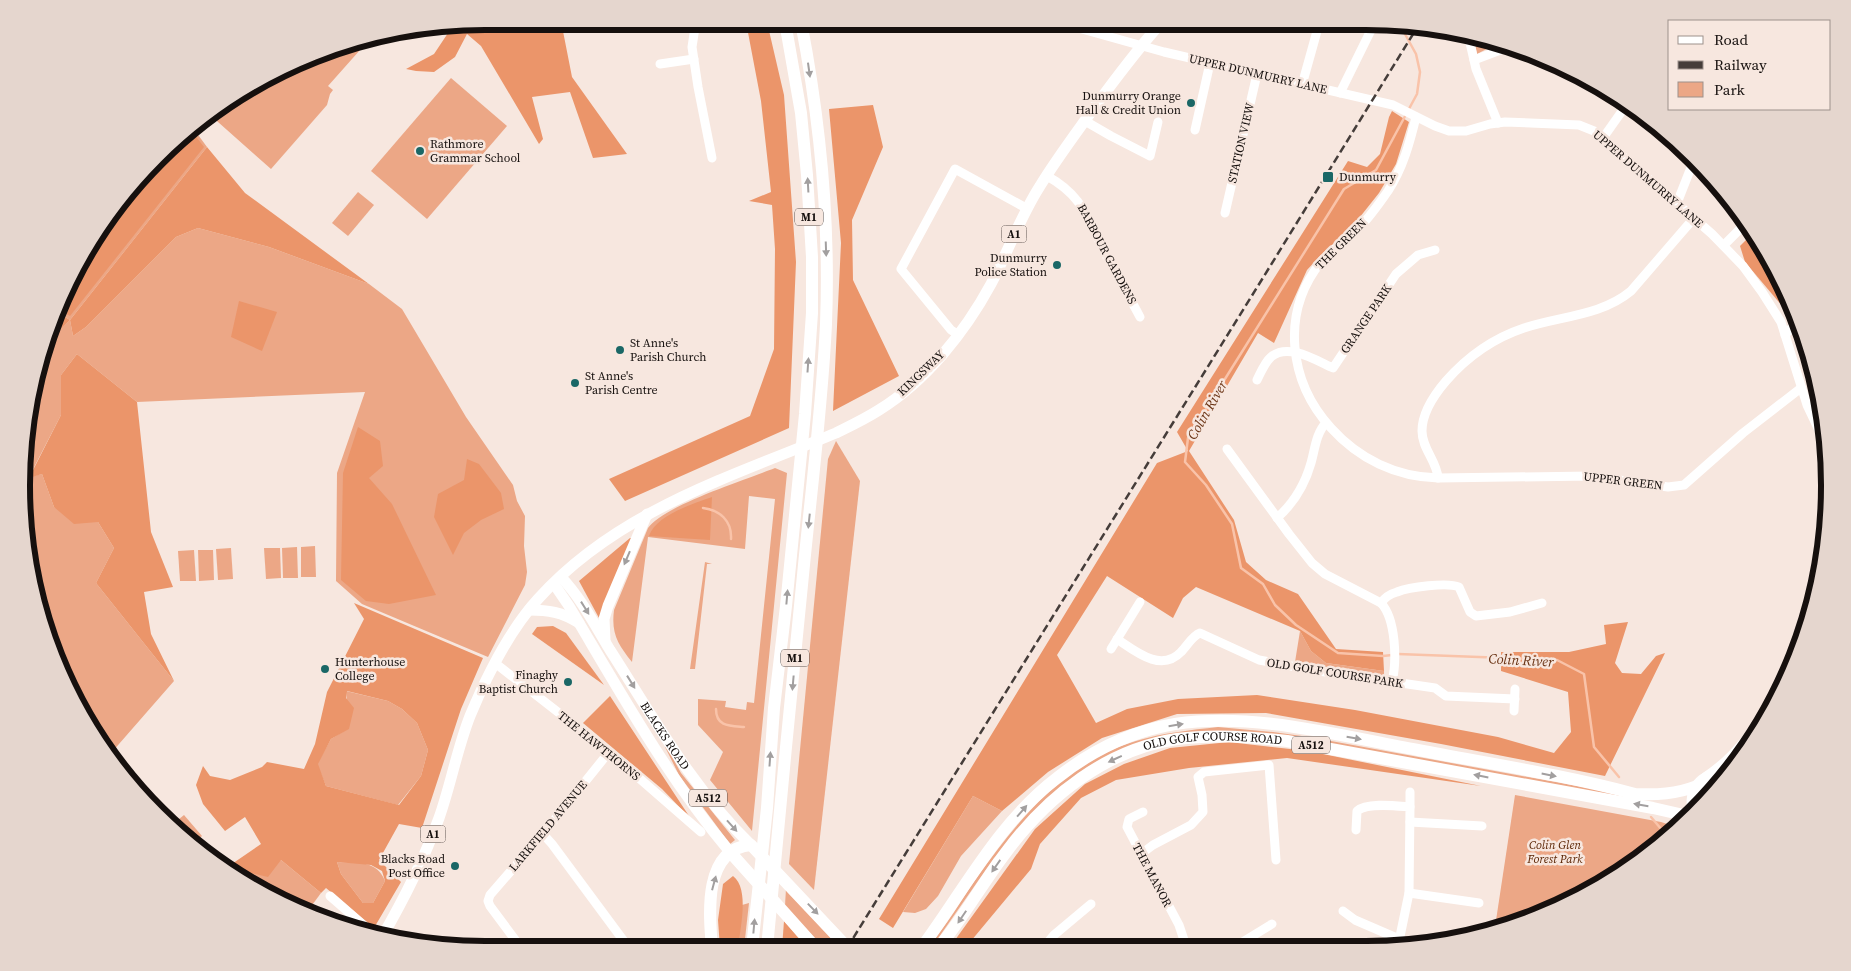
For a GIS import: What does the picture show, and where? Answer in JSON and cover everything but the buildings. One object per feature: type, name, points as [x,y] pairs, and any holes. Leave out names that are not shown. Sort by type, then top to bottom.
[{"type":"highway","name":"M1","points":[[753,941],[767,808],[774,708],[786,606],[812,313],[812,257],[807,175],[801,113],[786,30]]},
{"type":"highway","name":"M1","points":[[768,941],[814,473],[826,322],[825,225],[816,123],[801,30]]},
{"type":"highway","name":"OLD GOLF COURSE ROAD","points":[[926,941],[995,843],[1028,804],[1056,779],[1111,744],[1132,735],[1174,724],[1224,721],[1254,722],[1612,788],[1651,790],[1675,788],[1702,781]]},
{"type":"highway","name":"OLD GOLF COURSE ROAD","points":[[944,941],[1008,850],[1053,800],[1082,777],[1117,758],[1137,750],[1177,739],[1224,736],[1287,741],[1681,814]]},
{"type":"highway","name":"A512","points":[[1702,781],[1730,759]]},
{"type":"highway","name":"A512","points":[[1702,781],[1716,776]]},
{"type":"highway","points":[[1693,803],[1692,796],[1702,781]]},
{"type":"highway","points":[[712,941],[711,891],[717,870],[730,852],[741,846],[751,845]]},
{"type":"highway","name":"BLACKS ROAD","points":[[751,845],[843,941]]},
{"type":"highway","name":"BLACKS ROAD","points":[[730,852],[810,941]]},
{"type":"highway","name":"A512","points":[[921,941],[940,923]]},
{"type":"main road","name":"KINGSWAY","points":[[558,580],[625,526],[699,488],[836,433],[879,410],[899,396],[924,374],[958,335],[990,285],[1026,208],[1047,176],[1085,120],[1155,30]]},
{"type":"main road","points":[[605,641],[604,619],[608,606],[647,514]]},
{"type":"main road","name":"A1","points":[[386,929],[428,846],[440,816],[471,715],[495,663],[507,640],[529,610],[558,580]]},
{"type":"main road","name":"BLACKS ROAD","points":[[558,580],[580,624],[672,774],[730,852]]},
{"type":"main road","name":"BLACKS ROAD","points":[[558,580],[576,595],[671,745],[698,784],[724,817],[751,845]]},
{"type":"main road","points":[[529,610],[556,612],[566,615],[580,624]]},
{"type":"street","points":[[695,30],[692,47],[712,158]]},
{"type":"street","name":"UPPER DUNMURRY LANE","points":[[1085,30],[1210,63],[1398,107],[1435,126],[1456,132],[1498,123],[1579,125],[1594,131],[1677,202],[1724,245],[1743,266],[1777,314],[1802,388],[1817,424]]},
{"type":"street","points":[[1302,85],[1317,30]]},
{"type":"street","points":[[1340,93],[1371,30]]},
{"type":"street","points":[[1470,43],[1474,60],[1498,123]]},
{"type":"street","points":[[1474,60],[1499,50]]},
{"type":"street","points":[[660,64],[694,58]]},
{"type":"street","points":[[1195,130],[1210,63]]},
{"type":"street","name":"STATION VIEW","points":[[1224,213],[1257,74]]},
{"type":"street","points":[[1603,138],[1623,110]]},
{"type":"street","name":"THE GREEN","points":[[1415,116],[1403,162],[1388,190],[1356,232],[1322,260],[1307,283],[1298,312],[1294,334],[1295,353],[1299,374],[1307,395],[1326,423],[1342,440],[1373,461],[1389,469],[1411,476],[1438,478],[1469,477]]},
{"type":"street","points":[[1085,120],[1150,156],[1158,122]]},
{"type":"street","points":[[1677,202],[1691,167]]},
{"type":"street","points":[[958,335],[951,330],[901,269],[954,169],[1026,208]]},
{"type":"street","name":"BARBOUR GARDENS","points":[[1047,176],[1071,192],[1082,205],[1105,254],[1140,317]]},
{"type":"street","points":[[1438,478],[1435,465],[1423,440],[1423,423],[1435,395],[1452,374],[1479,351],[1507,335],[1524,328],[1586,313],[1622,298],[1631,291],[1694,218]]},
{"type":"street","points":[[1724,245],[1741,228]]},
{"type":"street","name":"GRANGE PARK","points":[[1295,353],[1333,368],[1396,274],[1418,256],[1435,250]]},
{"type":"street","points":[[1785,335],[1792,327]]},
{"type":"street","points":[[1257,380],[1272,356],[1284,351],[1295,353]]},
{"type":"street","name":"UPPER GREEN","points":[[1469,477],[1592,476],[1668,486],[1684,485],[1743,433],[1802,388]]},
{"type":"street","points":[[1277,518],[1291,504],[1299,492],[1306,478],[1318,436],[1326,423]]},
{"type":"street","points":[[1227,449],[1302,551],[1325,574],[1381,603],[1390,620],[1395,666],[1392,682]]},
{"type":"street","points":[[1381,603],[1388,595],[1398,591],[1451,585],[1459,587],[1470,612],[1476,616],[1510,612],[1542,603]]},
{"type":"street","points":[[1111,649],[1140,602]]},
{"type":"street","name":"OLD GOLF COURSE PARK","points":[[1117,640],[1144,656],[1164,661],[1175,658],[1200,632],[1250,658],[1259,660],[1312,670],[1435,688],[1446,696],[1515,699]]},
{"type":"street","name":"THE HAWTHORNS","points":[[495,663],[608,752],[701,832]]},
{"type":"street","points":[[1514,711],[1515,689]]},
{"type":"street","name":"LARKFIELD AVENUE","points":[[517,941],[490,906],[488,901],[490,895],[543,834],[608,752]]},
{"type":"street","points":[[1141,854],[1153,845],[1191,825],[1203,812],[1202,794],[1198,777],[1204,772],[1269,765],[1276,860]]},
{"type":"street","points":[[1399,940],[1409,893],[1410,792]]},
{"type":"street","points":[[1356,830],[1357,811],[1361,807],[1381,805],[1410,807]]},
{"type":"street","name":"THE MANOR","points":[[1143,812],[1129,819],[1127,827],[1179,925],[1184,941]]},
{"type":"street","points":[[1410,826],[1482,826]]},
{"type":"street","points":[[543,834],[624,941]]},
{"type":"street","points":[[1409,893],[1479,902]]},
{"type":"street","points":[[330,896],[361,923]]},
{"type":"street","points":[[1049,941],[1091,904]]},
{"type":"street","points":[[1343,911],[1355,920],[1394,940]]},
{"type":"street","points":[[1244,941],[1272,924]]},
{"type":"green space","points":[[1475,44],[1489,48],[1477,54]]},
{"type":"green space","points":[[362,48],[328,86],[333,90],[327,105],[271,169],[215,119],[258,91],[284,77],[339,54]]},
{"type":"green space","points":[[451,78],[507,126],[427,219],[371,171]]},
{"type":"green space","points":[[197,133],[207,147],[70,320],[63,316],[91,258],[124,208],[143,185],[163,163]]},
{"type":"green space","points":[[358,192],[374,205],[348,236],[332,223]]},
{"type":"green space","points":[[198,228],[269,247],[369,284],[402,309],[466,417],[513,485],[517,501],[525,516],[524,546],[527,572],[525,585],[488,657],[362,604],[336,581],[337,473],[365,392],[137,402],[77,354],[61,375],[61,415],[30,474],[34,426],[39,397],[57,332],[70,320],[73,336],[86,327],[176,237]]},
{"type":"green space","points":[[836,441],[860,481],[814,890],[789,864],[828,459]]},
{"type":"green space","points":[[775,468],[787,473],[752,831],[710,780],[723,752],[698,725],[698,699],[726,701],[725,707],[746,710],[747,702],[754,703],[775,499],[749,496],[745,549],[648,537],[632,662],[617,638],[613,618],[614,610],[648,528],[657,519],[688,502]]},
{"type":"green space","points":[[42,474],[54,507],[98,522],[114,548],[96,583],[174,681],[114,749],[77,687],[54,632],[39,574],[34,545],[30,477]]},
{"type":"green space","points":[[315,546],[316,577],[301,577],[301,547]]},
{"type":"green space","points":[[297,547],[298,578],[283,578],[282,548]]},
{"type":"green space","points":[[231,548],[233,579],[218,580],[216,549]]},
{"type":"green space","points":[[264,548],[280,548],[281,578],[266,579]]},
{"type":"green space","points":[[194,550],[196,581],[180,581],[178,551]]},
{"type":"green space","points":[[198,550],[213,550],[214,580],[199,581]]},
{"type":"green space","points":[[705,562],[712,564],[707,564],[695,669],[690,669]]},
{"type":"green space","points":[[1300,631],[1311,651],[1326,663],[1384,671],[1384,677],[1295,662]]},
{"type":"green space","points":[[346,691],[388,701],[402,709],[417,723],[428,750],[421,776],[398,805],[326,786],[317,764],[331,739],[349,728]]},
{"type":"green space","points":[[1218,727],[1309,737],[1621,794],[1625,799],[1223,733],[1109,758],[994,858],[939,937],[935,941],[932,941],[1010,834],[1046,795],[1066,778],[1087,763],[1111,750],[1146,738]]},
{"type":"green space","points":[[666,746],[681,773],[735,840],[730,844],[679,775]]},
{"type":"green space","name":"Colin Glen Forest Park","points":[[1515,795],[1670,825],[1643,847],[1593,880],[1540,906],[1496,921]]},
{"type":"green space","points":[[973,796],[1002,811],[961,856],[938,896],[926,909],[915,913],[903,912]]},
{"type":"green space","points":[[184,815],[202,836],[198,839],[177,821]]},
{"type":"green space","points":[[281,860],[321,893],[311,906],[284,894],[247,873]]},
{"type":"green space","points":[[337,862],[366,864],[377,869],[385,881],[373,903],[363,903],[341,874]]},
{"type":"green space","points":[[786,888],[834,941],[816,941],[785,906]]},
{"type":"green space","points":[[749,903],[745,941],[738,941],[742,905]]},
{"type":"shaded area","points":[[563,30],[572,77],[627,154],[593,158],[570,92],[532,97],[543,139],[539,144],[481,46],[467,34],[455,57],[434,72],[406,69],[434,54],[449,32]]},
{"type":"shaded area","points":[[748,30],[769,30],[784,95],[796,262],[789,428],[625,501],[609,479],[750,416],[774,349],[775,249],[772,205],[749,201],[771,192],[761,101]]},
{"type":"shaded area","points":[[873,105],[883,147],[852,220],[853,280],[899,376],[833,411],[841,243],[829,109]]},
{"type":"shaded area","points":[[1392,111],[1409,122],[1396,164],[1379,193],[1352,227],[1307,270],[1274,343],[1258,333],[1189,451],[1234,520],[1246,562],[1266,580],[1298,594],[1336,649],[1383,652],[1384,671],[1326,663],[1311,651],[1300,631],[1196,587],[1183,598],[1173,618],[1107,576],[1057,655],[1096,723],[1127,709],[1178,699],[1257,695],[1355,710],[1498,737],[1554,753],[1571,732],[1568,692],[1501,671],[1501,652],[1569,652],[1606,644],[1604,625],[1628,622],[1615,663],[1622,673],[1641,674],[1656,656],[1665,653],[1605,776],[1266,713],[1177,714],[1102,738],[1048,772],[1002,811],[973,796],[893,928],[879,919],[1157,463],[1188,451],[1177,432],[1348,161],[1367,167],[1380,154]]},
{"type":"shaded area","points":[[195,135],[204,147],[70,316],[65,311],[77,284],[107,232],[143,185],[163,163]]},
{"type":"shaded area","points":[[207,147],[245,193],[369,284],[269,247],[198,228],[176,237],[86,327],[73,336],[70,320]]},
{"type":"shaded area","points":[[1748,238],[1774,284],[1783,307],[1745,262],[1740,246]]},
{"type":"shaded area","points":[[239,301],[277,312],[262,351],[231,337]]},
{"type":"shaded area","points":[[63,316],[70,320],[56,333]]},
{"type":"shaded area","points":[[77,354],[137,402],[151,532],[173,587],[144,592],[151,634],[174,681],[96,583],[114,548],[98,522],[74,524],[54,507],[42,474],[30,478],[61,415],[61,375]]},
{"type":"shaded area","points":[[358,427],[380,441],[383,466],[369,478],[392,504],[436,595],[389,604],[366,601],[341,580],[343,473]]},
{"type":"shaded area","points":[[467,459],[479,464],[501,493],[504,509],[481,520],[464,533],[453,555],[434,517],[438,494],[464,480]]},
{"type":"shaded area","points":[[712,497],[710,540],[649,536],[659,522],[667,516]]},
{"type":"shaded area","points":[[632,538],[599,618],[579,581]]},
{"type":"shaded area","points":[[354,603],[483,658],[461,709],[422,828],[399,824],[379,860],[401,882],[375,927],[326,888],[321,893],[281,860],[268,877],[245,872],[232,864],[261,844],[245,817],[225,831],[203,804],[196,785],[203,766],[210,776],[230,780],[262,767],[267,762],[304,769],[315,744],[327,692],[364,619]],"holes":[[[347,691],[388,701],[402,709],[417,723],[428,750],[421,776],[399,805],[326,786],[318,764],[331,739],[349,729],[354,708],[346,698]],[[337,862],[371,865],[382,871],[385,881],[373,903],[363,903],[341,874]]]},
{"type":"shaded area","points":[[553,626],[566,633],[604,685],[532,634],[537,627]]},
{"type":"shaded area","points":[[610,696],[691,819],[662,789],[583,723]]},
{"type":"shaded area","points":[[1229,742],[1308,751],[1481,786],[1287,758],[1189,768],[1116,780],[1081,798],[1040,844],[1031,869],[971,941],[954,941],[1035,829],[1085,784],[1124,764],[1170,748]]},
{"type":"shaded area","points":[[733,876],[741,890],[743,910],[739,941],[720,941],[718,920],[723,884]]},
{"type":"shaded area","points":[[784,921],[801,941],[783,941]]},
{"type":"waterway","name":"Colin River","points":[[1392,655],[1338,653],[1296,625],[1275,605],[1263,584],[1241,568],[1232,524],[1206,485],[1185,462],[1188,438],[1344,189],[1376,170],[1417,94],[1420,72],[1416,54],[1403,32]]},
{"type":"waterway","points":[[703,508],[715,511],[724,518],[729,527],[731,539]]},
{"type":"waterway","name":"Colin River","points":[[1398,654],[1557,660],[1584,674],[1594,747],[1619,777]]},
{"type":"waterway","points":[[716,709],[718,719],[721,722],[729,726],[744,727]]},
{"type":"waterway","name":"Colin River","points":[[1651,817],[1663,831]]},
{"type":"railway","points":[[851,941],[1414,33]]},
{"type":"place","name":"Dunmurry Orange Hall & Credit Union","points":[[1191,103]]},
{"type":"place","name":"Rathmore Grammar School","points":[[420,151]]},
{"type":"place","name":"Dunmurry","points":[[1328,177]]},
{"type":"place","name":"Dunmurry Police Station","points":[[1057,265]]},
{"type":"place","name":"St Anne's Parish Church","points":[[620,350]]},
{"type":"place","name":"St Anne's Parish Centre","points":[[575,383]]},
{"type":"place","name":"Hunterhouse College","points":[[325,669]]},
{"type":"place","name":"Finaghy Baptist Church","points":[[568,682]]},
{"type":"place","name":"Blacks Road Post Office","points":[[455,866]]}]
